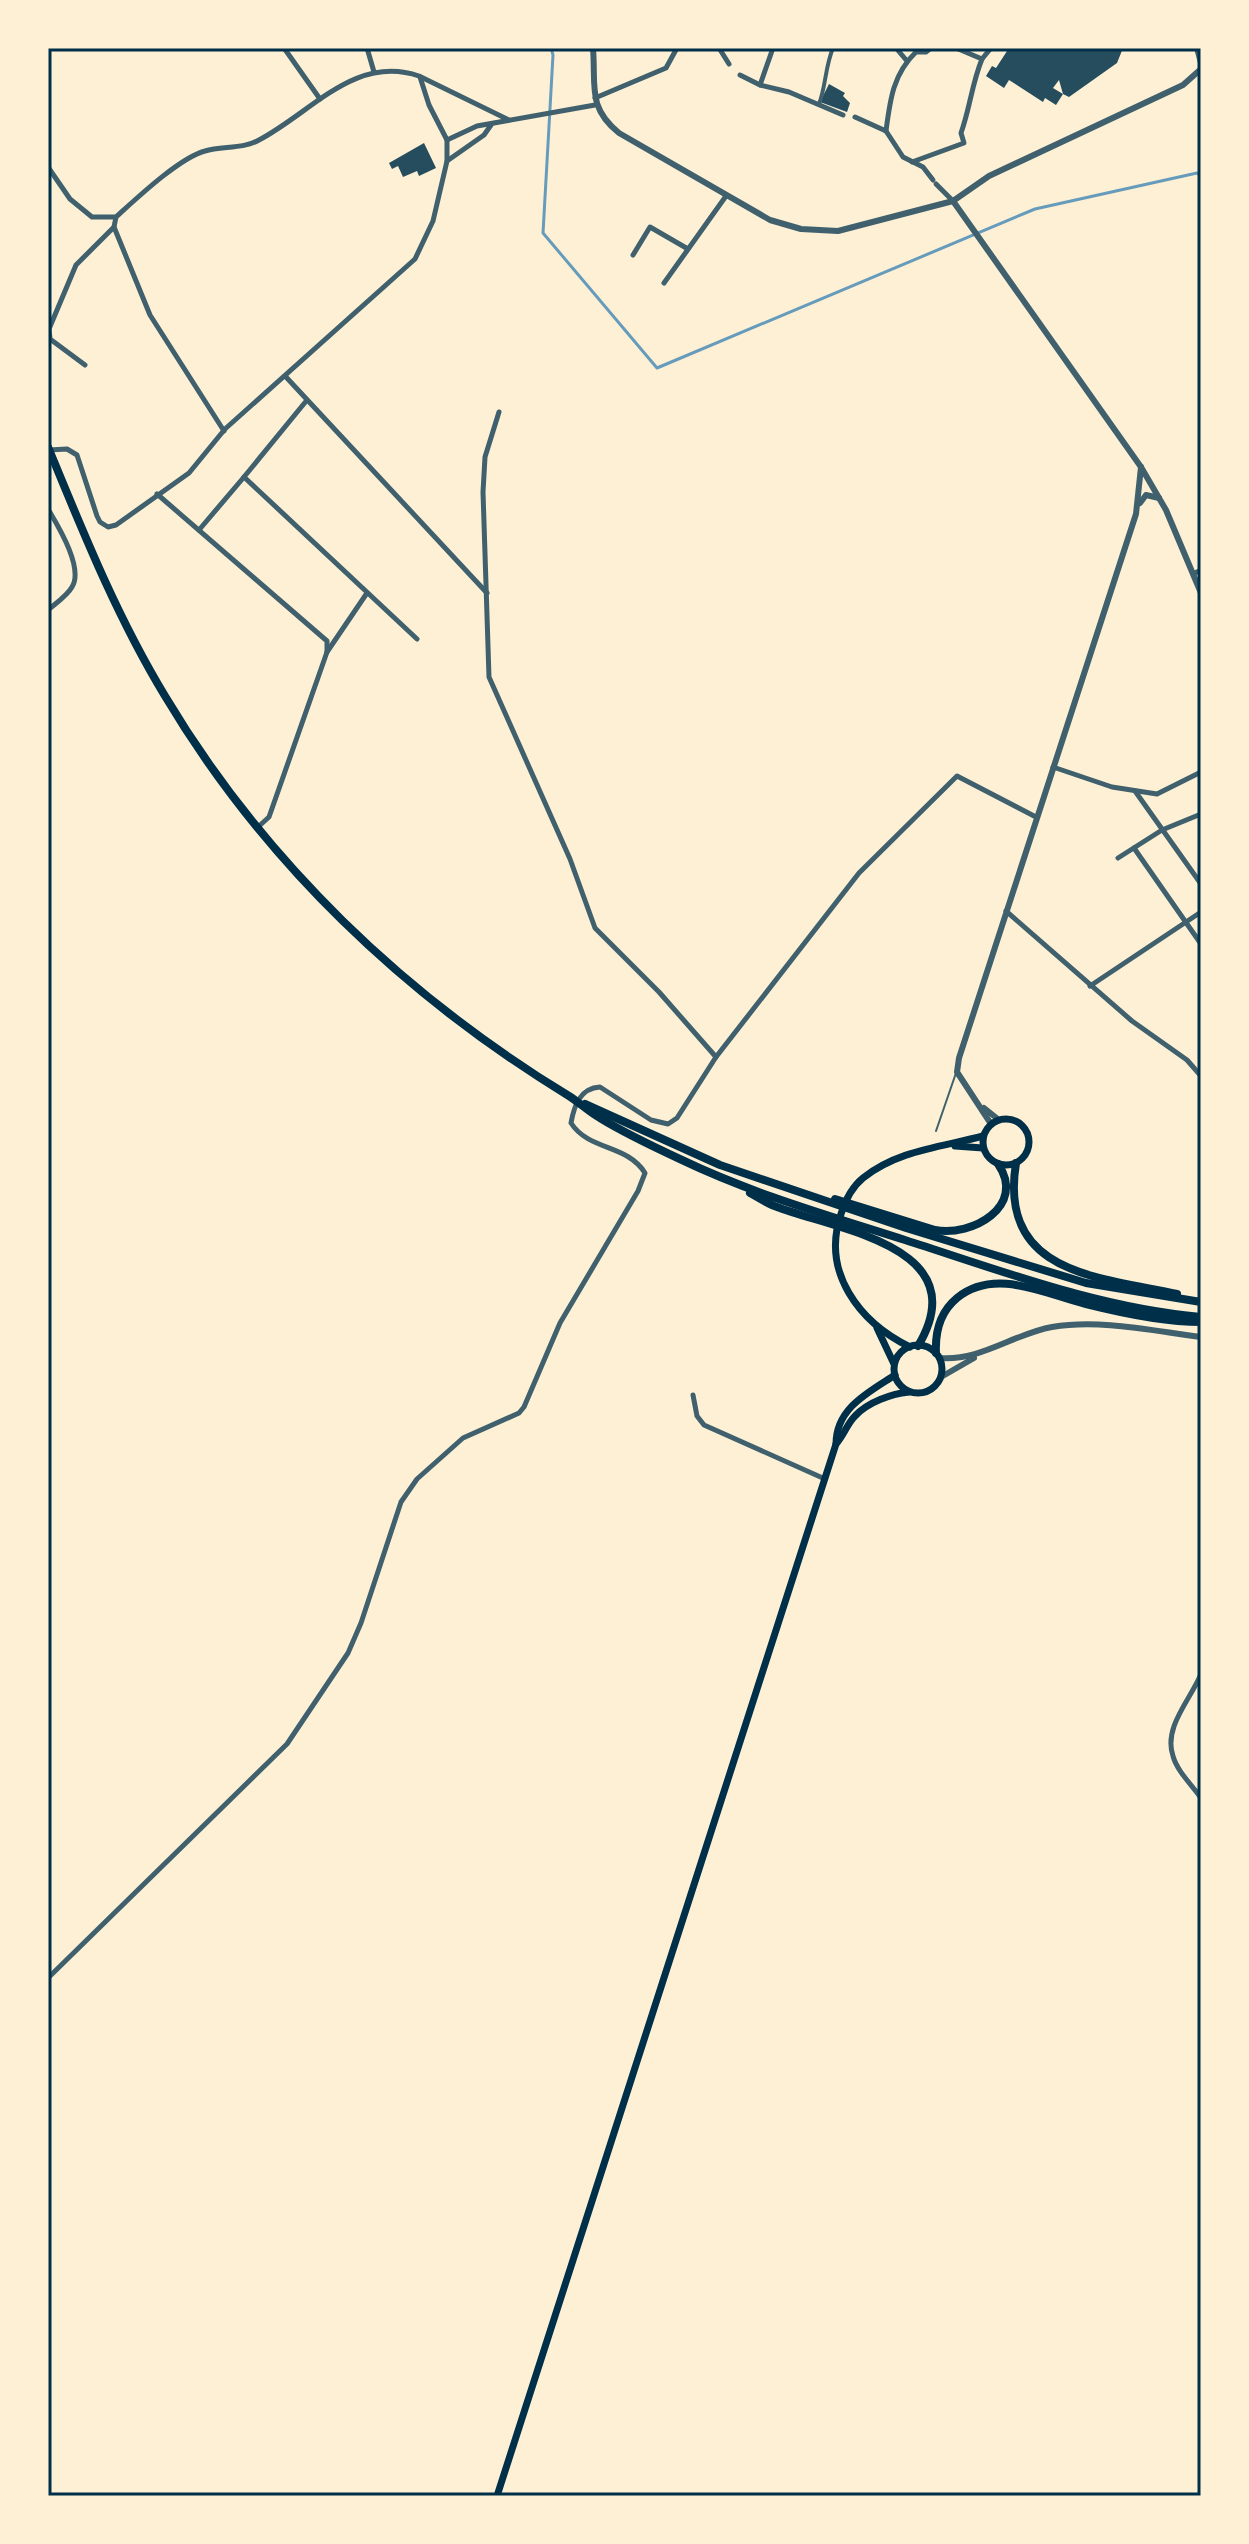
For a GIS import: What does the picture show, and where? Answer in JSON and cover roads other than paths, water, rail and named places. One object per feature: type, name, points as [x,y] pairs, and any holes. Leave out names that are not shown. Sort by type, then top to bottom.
[{"type":"main road","points":[[48,449],[103,579],[149,669],[198,748],[258,827],[319,898],[395,970],[487,1044],[596,1116],[774,1206],[888,1243],[906,1255],[922,1273],[932,1299],[930,1320],[914,1346],[900,1355],[895,1371],[851,1406],[836,1434],[836,1444]]},
{"type":"main road","points":[[577,1101],[685,1151],[765,1181],[1065,1278],[1122,1291],[1201,1301]]},
{"type":"main road","points":[[938,1356],[924,1346],[914,1346],[876,1326],[843,1285],[835,1240],[842,1211],[856,1184],[881,1166],[899,1157],[983,1136],[995,1122],[1014,1120],[1021,1124],[1029,1137],[1027,1153],[1016,1163],[998,1164]]},
{"type":"main road","points":[[765,1181],[949,1232],[969,1229],[985,1222],[996,1210],[1006,1188],[1005,1176],[998,1164],[986,1155],[983,1136]]},
{"type":"main road","points":[[945,1145],[983,1148]]},
{"type":"main road","points":[[1016,1163],[1013,1188],[1021,1223],[1036,1246],[1052,1261],[1073,1271],[1201,1301]]},
{"type":"main road","points":[[725,1179],[1079,1295],[1201,1320]]},
{"type":"main road","points":[[497,2496],[836,1444],[863,1409],[910,1391],[932,1389],[941,1377],[938,1327],[953,1301],[964,1292],[992,1283],[1021,1286],[1119,1311],[1201,1320]]},
{"type":"main road","points":[[876,1326],[901,1385],[910,1391]]},
{"type":"street","points":[[284,48],[320,99]]},
{"type":"street","points":[[367,48],[374,72]]},
{"type":"street","points":[[593,48],[593,103],[608,125],[770,220],[785,226],[817,231],[838,231],[953,201],[989,176],[1176,89],[1201,66],[1197,48]]},
{"type":"street","points":[[447,140],[477,126],[593,103],[666,68],[677,48]]},
{"type":"street","points":[[719,48],[729,64]]},
{"type":"street","points":[[760,85],[773,48]]},
{"type":"street","points":[[819,104],[824,90],[824,73],[833,48]]},
{"type":"street","points":[[896,48],[907,61]]},
{"type":"street","points":[[886,131],[897,76],[916,52],[926,52],[931,48]]},
{"type":"street","points":[[956,48],[982,59]]},
{"type":"street","points":[[912,162],[963,145],[961,133],[971,105],[974,80],[982,59],[990,49]]},
{"type":"street","points":[[224,431],[150,315],[114,227],[116,217],[152,185],[202,151],[257,142],[340,86],[374,72],[408,72],[509,120]]},
{"type":"street","points":[[740,75],[843,115]]},
{"type":"street","points":[[48,449],[67,449],[77,455],[100,522],[108,527],[116,525],[189,473],[224,431],[415,259],[433,221],[447,161],[447,140],[429,105],[419,76]]},
{"type":"street","points":[[855,117],[886,131],[903,157],[923,167],[953,201],[1141,467],[1159,498],[1201,593]]},
{"type":"street","points":[[447,161],[484,135],[491,125]]},
{"type":"street","points":[[48,167],[70,199],[92,217],[116,217]]},
{"type":"street","points":[[664,283],[726,196]]},
{"type":"street","points":[[85,365],[50,339],[50,322],[76,265],[114,227]]},
{"type":"street","points":[[633,255],[650,227],[688,249]]},
{"type":"street","points":[[286,377],[488,593]]},
{"type":"street","points":[[199,530],[307,400]]},
{"type":"street","points":[[499,412],[485,457],[483,492],[489,677],[570,859],[595,928],[659,992],[716,1057]]},
{"type":"street","points":[[1136,514],[1141,467]]},
{"type":"street","points":[[244,477],[417,639]]},
{"type":"street","points":[[157,494],[327,641],[327,652]]},
{"type":"street","points":[[995,1122],[957,1072],[959,1058],[1141,500],[1146,495],[1159,498]]},
{"type":"street","points":[[48,509],[65,539],[76,574],[73,587],[48,610]]},
{"type":"street","points":[[1193,574],[1201,570]]},
{"type":"street","points":[[258,827],[269,817],[327,652],[367,593]]},
{"type":"street","points":[[1053,767],[1112,787],[1157,794],[1201,772]]},
{"type":"street","points":[[48,1978],[287,1744],[348,1653],[401,1502],[417,1479],[463,1438],[519,1413],[524,1407],[560,1323],[638,1191],[645,1173],[637,1160],[579,1135],[571,1123],[577,1101],[591,1089],[600,1087],[651,1120],[668,1124],[677,1118],[716,1057],[859,873],[957,776],[1036,817]]},
{"type":"street","points":[[1134,790],[1201,884]]},
{"type":"street","points":[[1118,858],[1162,830],[1201,814]]},
{"type":"street","points":[[1134,848],[1201,944]]},
{"type":"street","points":[[1006,911],[1090,986],[1132,1021],[1176,1051],[1201,1076]]},
{"type":"street","points":[[1090,986],[1201,912]]},
{"type":"street","points":[[941,1377],[976,1355],[1026,1334],[1066,1325],[1129,1327],[1201,1337]]},
{"type":"street","points":[[938,1356],[976,1355]]},
{"type":"street","points":[[693,1395],[697,1416],[704,1425],[825,1479]]},
{"type":"street","points":[[1201,1674],[1171,1738],[1173,1756],[1201,1798]]},
{"type":"lane","points":[[936,1131],[957,1072]]},
{"type":"waterway","points":[[551,48],[543,233],[657,368],[1035,209],[1197,173],[1201,176]]}]
